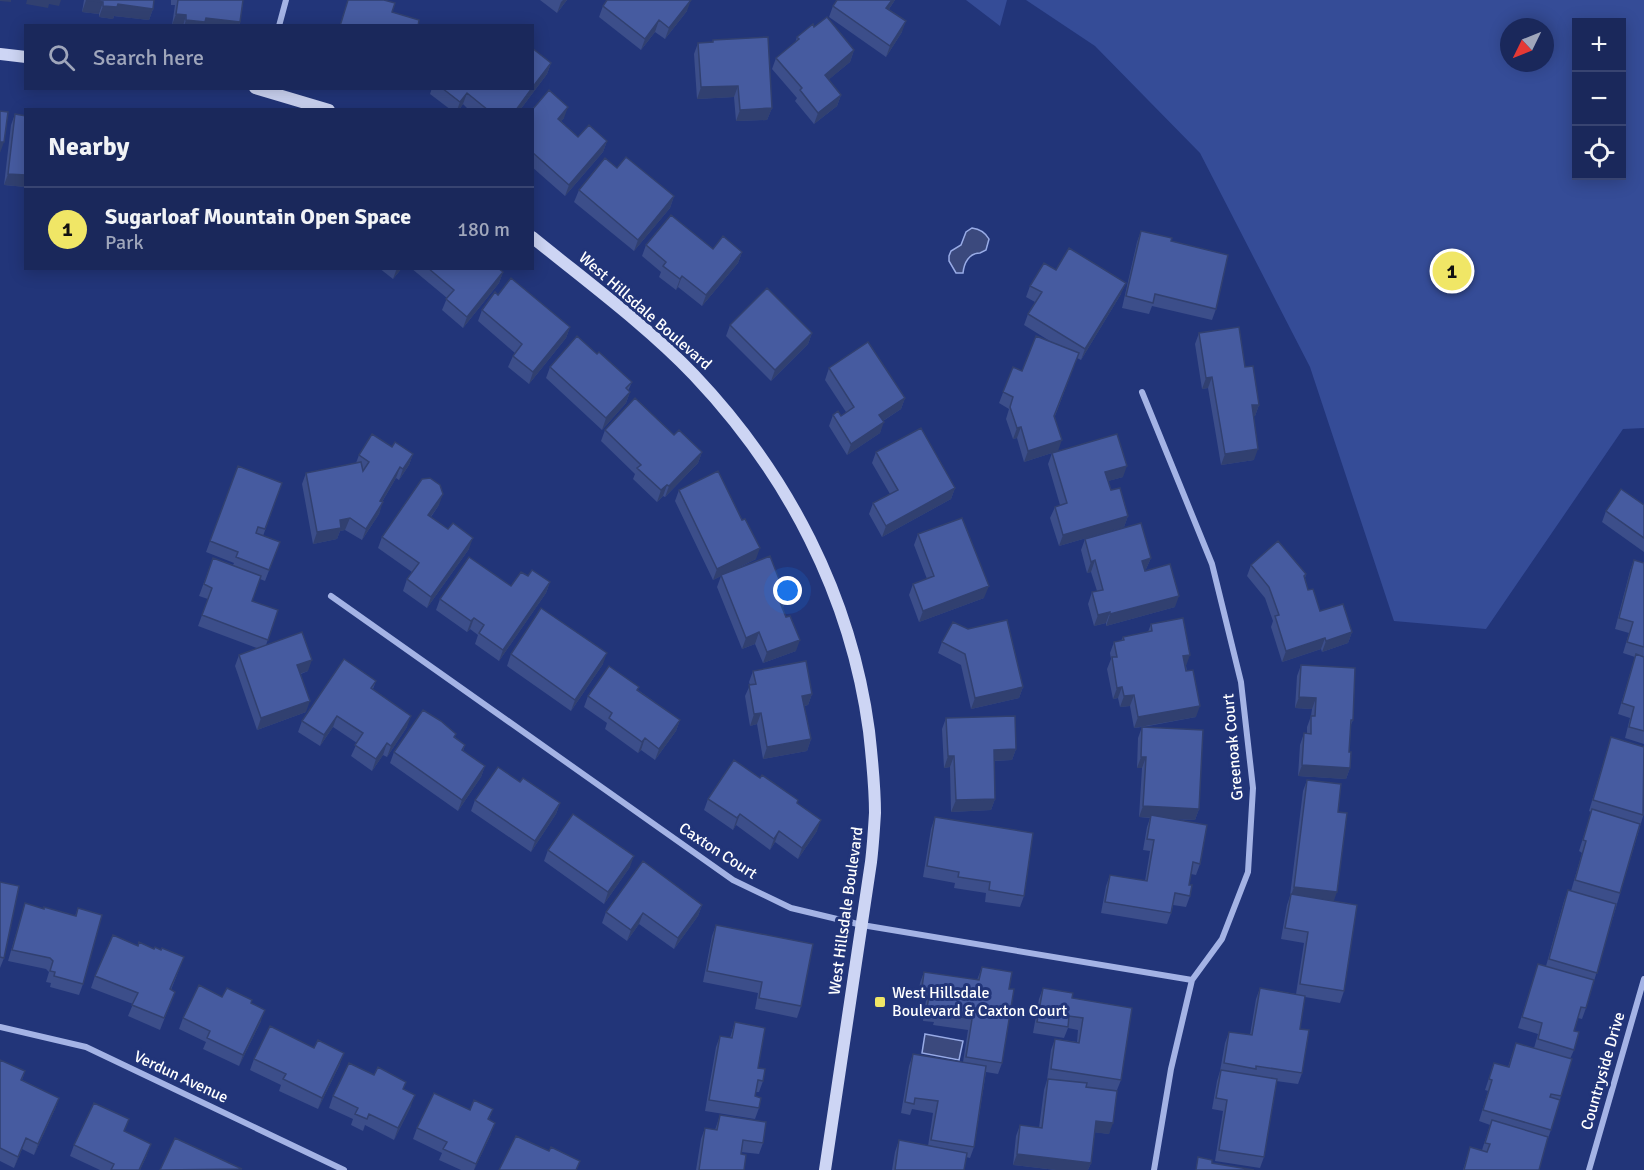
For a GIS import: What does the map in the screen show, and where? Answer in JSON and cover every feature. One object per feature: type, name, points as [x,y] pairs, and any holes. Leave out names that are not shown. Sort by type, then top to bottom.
[{"type":"main road","points":[[0,54],[24,57]]},
{"type":"main road","points":[[263,90],[322,108]]},
{"type":"main road","name":"West Hillsdale Boulevard","points":[[534,239],[650,334],[693,374],[732,417],[764,459],[793,504],[817,550],[854,650],[873,760],[874,822],[871,862],[825,1170]]},
{"type":"street","points":[[280,24],[286,0]]},
{"type":"street","name":"Greenoak Court","points":[[1142,392],[1212,564],[1241,682],[1253,788],[1248,872],[1222,939],[1192,980],[1171,1069],[1154,1170]]},
{"type":"street","name":"Caxton Court","points":[[331,596],[733,880],[791,908],[862,924],[1192,980]]},
{"type":"street","name":"Countryside Drive","points":[[1589,1170],[1644,979]]},
{"type":"street","name":"Verdun Avenue","points":[[0,1027],[86,1047],[344,1170]]},
{"type":"shaded area","points":[[966,0],[1007,0],[1000,26]]},
{"type":"shaded area","points":[[1026,0],[1644,0],[1644,428],[1623,429],[1486,629],[1394,621],[1310,367],[1200,153],[1095,46]]},
{"type":"shaded area","points":[[972,228],[982,231],[989,239],[986,250],[970,257],[963,273],[956,273],[949,261],[949,256],[951,251],[961,245],[966,232]]},
{"type":"shaded area","points":[[925,1034],[963,1041],[959,1060],[922,1053]]},
{"type":"building","points":[[86,0],[154,0],[153,9],[118,4],[117,7],[103,6],[103,2]]},
{"type":"building","points":[[178,0],[243,0],[240,22],[206,18],[205,22],[186,20],[186,15],[176,14]]},
{"type":"building","points":[[348,0],[384,0],[395,3],[392,12],[419,20],[418,24],[341,24]]},
{"type":"building","points":[[607,0],[691,0],[669,28],[659,20],[645,39],[603,6]]},
{"type":"building","points":[[837,0],[892,0],[886,8],[906,21],[890,46],[833,6]]},
{"type":"building","points":[[827,17],[854,50],[825,75],[841,95],[818,113],[800,90],[802,88],[776,58],[813,24],[814,27]]},
{"type":"building","points":[[768,37],[772,108],[740,110],[738,86],[701,87],[698,43]]},
{"type":"building","points":[[534,50],[551,63],[534,85]]},
{"type":"building","points":[[445,90],[531,90],[517,108],[486,108],[467,93],[460,102]]},
{"type":"building","points":[[549,90],[568,107],[558,119],[578,137],[589,125],[607,141],[569,185],[534,154],[534,108]]},
{"type":"building","points":[[0,111],[8,112],[4,142],[0,142]]},
{"type":"building","points":[[15,114],[24,116],[24,175],[8,174]]},
{"type":"building","points":[[626,157],[674,196],[638,240],[579,190],[605,158],[617,168]]},
{"type":"building","points":[[671,215],[713,249],[723,236],[742,252],[706,295],[682,276],[680,279],[663,266],[666,262],[646,245]]},
{"type":"building","points":[[1141,231],[1228,255],[1216,309],[1155,294],[1153,303],[1126,296]]},
{"type":"building","points":[[1069,248],[1126,283],[1085,349],[1028,314],[1042,292],[1030,286],[1044,263],[1056,270]]},
{"type":"building","points":[[430,270],[500,270],[503,272],[467,317],[446,299],[454,290]]},
{"type":"building","points":[[511,278],[570,327],[533,372],[513,356],[522,344],[482,310],[495,292],[498,295]]},
{"type":"building","points":[[767,288],[812,333],[775,370],[730,325]]},
{"type":"building","points":[[1239,327],[1245,367],[1253,366],[1259,405],[1252,405],[1258,449],[1225,454],[1212,377],[1206,378],[1199,333]]},
{"type":"building","points":[[577,336],[597,354],[599,352],[632,382],[626,388],[630,392],[606,418],[550,367]]},
{"type":"building","points":[[1036,336],[1079,353],[1054,416],[1062,440],[1028,451],[1021,427],[1017,428],[1010,407],[1013,397],[1003,392],[1013,367],[1022,371]]},
{"type":"building","points":[[868,342],[905,398],[879,415],[884,422],[851,444],[833,415],[838,411],[841,416],[854,407],[829,368]]},
{"type":"building","points":[[635,398],[674,435],[679,430],[702,452],[669,486],[661,490],[637,468],[641,465],[605,430]]},
{"type":"building","points":[[921,428],[955,488],[886,526],[873,503],[898,490],[876,452]]},
{"type":"building","points":[[372,434],[392,447],[395,442],[413,454],[403,469],[400,467],[380,501],[383,502],[366,529],[350,518],[340,520],[341,528],[317,532],[306,473],[361,462],[363,471],[369,462],[359,455]]},
{"type":"building","points":[[1117,434],[1127,466],[1105,472],[1111,490],[1120,488],[1128,516],[1063,535],[1055,507],[1067,503],[1052,453]]},
{"type":"building","points":[[238,466],[282,483],[265,529],[258,527],[256,533],[280,542],[269,570],[236,557],[238,552],[210,541]]},
{"type":"building","points":[[718,471],[742,520],[745,519],[760,548],[717,569],[679,490]]},
{"type":"building","points":[[430,478],[440,485],[443,494],[428,515],[448,529],[453,523],[473,538],[431,597],[407,579],[419,563],[382,537],[422,479]]},
{"type":"building","points":[[1621,489],[1644,505],[1644,538],[1606,511]]},
{"type":"building","points":[[962,518],[989,586],[923,611],[913,584],[934,576],[918,534]]},
{"type":"building","points":[[1141,523],[1151,558],[1142,561],[1145,571],[1170,564],[1179,596],[1098,615],[1092,592],[1103,590],[1095,560],[1091,562],[1085,539]]},
{"type":"building","points":[[1278,541],[1306,574],[1304,576],[1308,590],[1313,589],[1320,611],[1343,604],[1352,632],[1286,651],[1275,616],[1279,615],[1269,587],[1251,565]]},
{"type":"building","points":[[770,556],[786,597],[779,600],[786,617],[790,616],[800,640],[767,652],[759,632],[746,638],[721,575]]},
{"type":"building","points":[[469,557],[511,586],[521,572],[528,576],[532,570],[550,582],[503,650],[479,633],[484,625],[474,618],[471,621],[440,599]]},
{"type":"building","points":[[213,558],[261,576],[252,601],[278,610],[268,640],[202,615],[212,588],[204,584]]},
{"type":"building","points":[[1634,560],[1644,563],[1644,647],[1627,642],[1633,622],[1619,618]]},
{"type":"building","points":[[541,608],[607,653],[575,700],[511,654]]},
{"type":"building","points":[[1183,618],[1190,655],[1183,656],[1186,671],[1193,670],[1200,706],[1138,717],[1134,695],[1124,696],[1122,687],[1117,688],[1112,657],[1117,657],[1114,642],[1124,640],[1123,637],[1152,631],[1151,624]]},
{"type":"building","points":[[1007,620],[1023,687],[975,698],[965,654],[942,642],[953,622],[968,629]]},
{"type":"building","points":[[302,632],[312,660],[297,665],[310,701],[261,718],[239,655]]},
{"type":"building","points":[[1636,654],[1644,657],[1644,731],[1629,727],[1634,707],[1622,703]]},
{"type":"building","points":[[344,659],[376,681],[371,688],[411,716],[391,746],[387,743],[376,759],[355,745],[363,733],[337,716],[324,735],[302,721]]},
{"type":"building","points":[[806,661],[812,694],[802,696],[811,739],[767,747],[761,713],[754,714],[749,685],[756,684],[753,671]]},
{"type":"building","points":[[1301,665],[1355,668],[1350,768],[1302,765],[1304,733],[1311,734],[1311,716],[1315,716],[1316,698],[1299,697]]},
{"type":"building","points":[[609,666],[639,687],[637,690],[680,720],[659,749],[645,738],[642,742],[609,718],[612,713],[588,696]]},
{"type":"building","points":[[423,710],[456,734],[454,737],[465,745],[462,750],[485,766],[462,800],[394,752]]},
{"type":"building","points":[[1015,716],[1016,749],[994,750],[995,799],[956,800],[954,756],[948,756],[946,718]]},
{"type":"building","points":[[1142,727],[1203,730],[1199,809],[1143,806],[1146,757],[1141,757]]},
{"type":"building","points":[[1611,737],[1644,747],[1643,815],[1593,800]]},
{"type":"building","points":[[734,760],[760,778],[762,775],[798,800],[797,803],[821,820],[802,848],[779,831],[774,839],[740,814],[737,818],[708,799]]},
{"type":"building","points":[[498,767],[520,782],[523,778],[560,803],[535,841],[475,800]]},
{"type":"building","points":[[1307,780],[1341,784],[1338,812],[1347,813],[1337,892],[1294,887]]},
{"type":"building","points":[[1592,809],[1640,824],[1620,893],[1575,880]]},
{"type":"building","points":[[573,814],[634,856],[608,892],[548,850]]},
{"type":"building","points":[[1151,815],[1207,825],[1200,864],[1193,862],[1189,885],[1192,885],[1190,896],[1175,893],[1171,913],[1105,902],[1110,875],[1147,881],[1154,840],[1147,839]]},
{"type":"building","points":[[935,817],[1033,833],[1024,896],[989,890],[990,882],[958,877],[959,872],[927,866]]},
{"type":"building","points":[[643,861],[702,905],[678,938],[643,913],[631,930],[606,912]]},
{"type":"building","points":[[0,882],[19,886],[4,958],[0,957]]},
{"type":"building","points":[[1568,890],[1616,904],[1597,973],[1549,959]]},
{"type":"building","points":[[1291,894],[1357,905],[1344,991],[1300,984],[1308,932],[1285,928]]},
{"type":"building","points":[[25,903],[76,916],[78,908],[102,915],[83,984],[54,976],[55,972],[50,971],[53,961],[50,958],[12,950]]},
{"type":"building","points":[[716,925],[813,944],[801,1006],[759,998],[762,982],[707,971]]},
{"type":"building","points":[[113,935],[138,946],[139,942],[154,949],[155,947],[161,950],[162,948],[184,957],[170,989],[175,992],[164,1018],[132,1005],[138,993],[95,976]]},
{"type":"building","points":[[1538,964],[1594,980],[1586,1008],[1581,1007],[1574,1031],[1579,1032],[1574,1050],[1538,1039],[1542,1023],[1522,1017]]},
{"type":"building","points":[[982,967],[1012,972],[1009,989],[1014,989],[1002,1063],[966,1057],[972,1019],[927,1009],[930,989],[922,988],[924,972],[979,980]]},
{"type":"building","points":[[199,985],[222,997],[227,988],[252,1000],[251,1003],[265,1010],[243,1055],[207,1038],[210,1031],[183,1018]]},
{"type":"building","points":[[1043,988],[1073,993],[1072,998],[1132,1008],[1121,1080],[1051,1069],[1055,1039],[1079,1043],[1083,1018],[1069,1016],[1068,1027],[1037,1022]]},
{"type":"building","points":[[1260,988],[1305,996],[1300,1029],[1309,1030],[1302,1073],[1256,1066],[1256,1069],[1224,1063],[1229,1032],[1252,1035]]},
{"type":"building","points":[[735,1022],[765,1028],[758,1068],[765,1069],[763,1081],[758,1080],[755,1096],[761,1098],[759,1108],[709,1100],[720,1036],[732,1038]]},
{"type":"building","points":[[270,1026],[314,1048],[318,1040],[344,1053],[322,1098],[283,1079],[286,1074],[254,1059]]},
{"type":"building","points":[[1516,1043],[1572,1059],[1561,1096],[1551,1094],[1550,1097],[1560,1100],[1551,1130],[1483,1110],[1492,1080],[1489,1079],[1494,1063],[1509,1067]]},
{"type":"building","points":[[913,1054],[986,1066],[974,1147],[931,1140],[938,1101],[915,1098],[914,1104],[905,1102]]},
{"type":"building","points":[[0,1060],[25,1071],[21,1080],[59,1098],[38,1144],[26,1138],[18,1157],[0,1148]]},
{"type":"building","points":[[349,1063],[374,1075],[378,1067],[406,1082],[403,1089],[415,1095],[398,1128],[369,1114],[367,1119],[355,1114],[358,1108],[333,1096]]},
{"type":"building","points":[[1221,1070],[1277,1079],[1264,1157],[1219,1150],[1227,1100],[1216,1098]]},
{"type":"building","points":[[1048,1079],[1087,1083],[1086,1087],[1117,1091],[1113,1123],[1096,1121],[1091,1163],[1017,1154],[1020,1125],[1042,1128]]},
{"type":"building","points":[[434,1093],[470,1110],[474,1100],[493,1109],[488,1119],[495,1123],[476,1164],[443,1149],[447,1142],[417,1128]]},
{"type":"building","points":[[94,1103],[129,1119],[124,1131],[151,1144],[139,1170],[111,1170],[114,1164],[74,1145]]},
{"type":"building","points":[[720,1115],[766,1122],[763,1143],[743,1140],[741,1154],[746,1155],[744,1170],[699,1170],[705,1128],[717,1130]]},
{"type":"building","points":[[1492,1120],[1548,1137],[1539,1170],[1464,1170],[1470,1147],[1487,1152],[1490,1144],[1485,1143]]},
{"type":"building","points":[[516,1136],[549,1151],[551,1147],[580,1161],[576,1170],[499,1170]]},
{"type":"building","points":[[175,1138],[242,1169],[160,1170]]},
{"type":"building","points":[[899,1140],[967,1153],[964,1170],[895,1170]]},
{"type":"building","points":[[1198,1157],[1212,1160],[1212,1163],[1254,1170],[1196,1170]]},
{"type":"place","name":"Sugarloaf Mountain Open Space","points":[[1452,271]]},
{"type":"place","name":"West Hillsdale Boulevard & Caxton Court","points":[[880,1002]]}]
